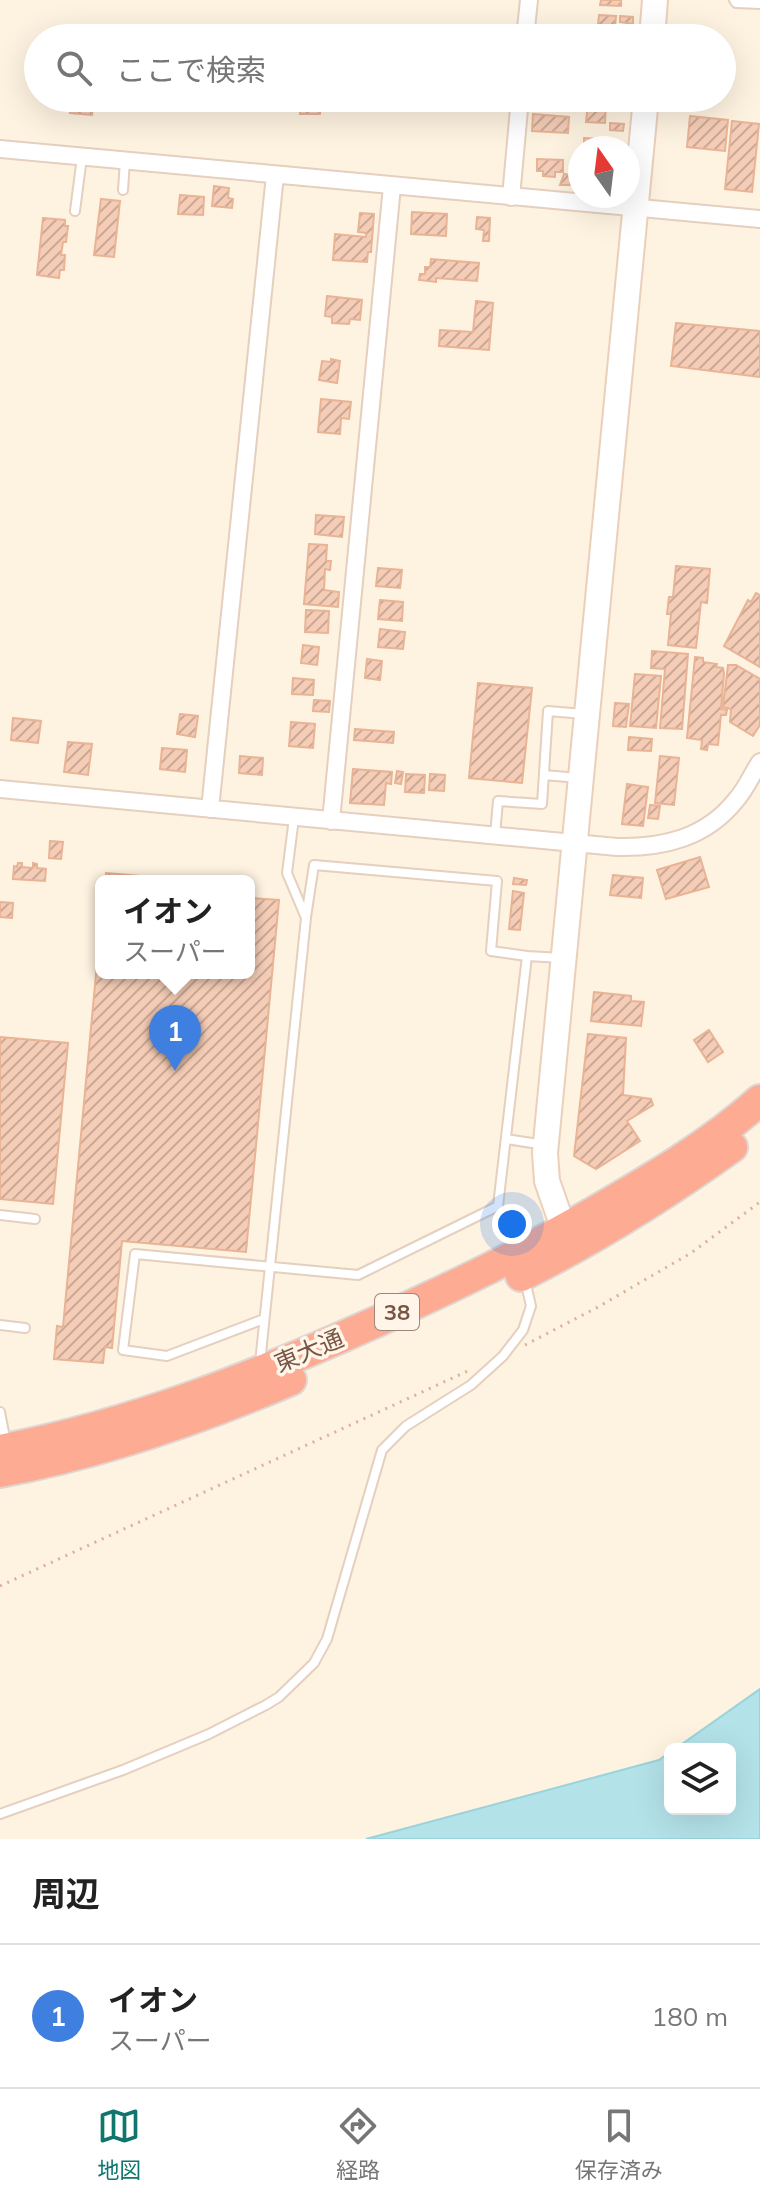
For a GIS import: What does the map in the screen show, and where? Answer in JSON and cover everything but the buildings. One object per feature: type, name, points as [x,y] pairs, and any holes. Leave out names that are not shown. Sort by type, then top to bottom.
[{"type":"highway","name":"東大通","points":[[2,1457],[56,1461],[203,1417],[328,1365],[524,1275],[567,1240],[760,1100]]},
{"type":"highway","name":"東大通","points":[[2,1457],[195,1397],[320,1347],[567,1240],[664,1196],[760,1128]]},
{"type":"street","points":[[526,24],[529,0]]},
{"type":"street","points":[[653,24],[655,0]]},
{"type":"street","points":[[511,197],[519,112]]},
{"type":"street","points":[[640,158],[645,112]]},
{"type":"street","points":[[0,149],[568,202]]},
{"type":"street","points":[[210,809],[275,175]]},
{"type":"street","points":[[331,821],[392,186]]},
{"type":"street","points":[[567,1240],[547,1181],[546,1145],[635,208],[760,219]]},
{"type":"street","points":[[0,789],[645,848],[671,843],[701,831],[737,800],[760,762]]},
{"type":"lane","points":[[734,0],[736,3],[760,4]]},
{"type":"lane","points":[[75,211],[82,157]]},
{"type":"lane","points":[[123,190],[125,161]]},
{"type":"lane","points":[[495,835],[498,801],[542,804],[548,711],[588,714]]},
{"type":"lane","points":[[544,775],[582,778]]},
{"type":"lane","points":[[294,818],[287,873],[306,918]]},
{"type":"lane","points":[[259,1371],[314,865],[497,881],[491,951],[564,958]]},
{"type":"lane","points":[[264,1319],[167,1356],[123,1350],[135,1254],[358,1275],[498,1206],[527,956]]},
{"type":"lane","points":[[506,1139],[546,1145]]},
{"type":"lane","points":[[0,1215],[35,1219]]},
{"type":"lane","points":[[0,1814],[123,1770],[209,1734],[279,1697],[314,1663],[327,1639],[382,1450],[406,1426],[471,1385],[503,1356],[523,1330],[531,1306],[524,1275]]},
{"type":"lane","points":[[0,1325],[25,1328]]},
{"type":"lane","points":[[0,1412],[2,1457]]},
{"type":"path","points":[[0,1586],[503,1356],[598,1307],[677,1261],[760,1202]]},
{"type":"water","points":[[760,1689],[760,1839],[366,1839],[664,1756],[664,1815],[736,1815],[736,1743],[684,1743]]},
{"type":"place","name":"イオン","points":[[175,1071]]}]
